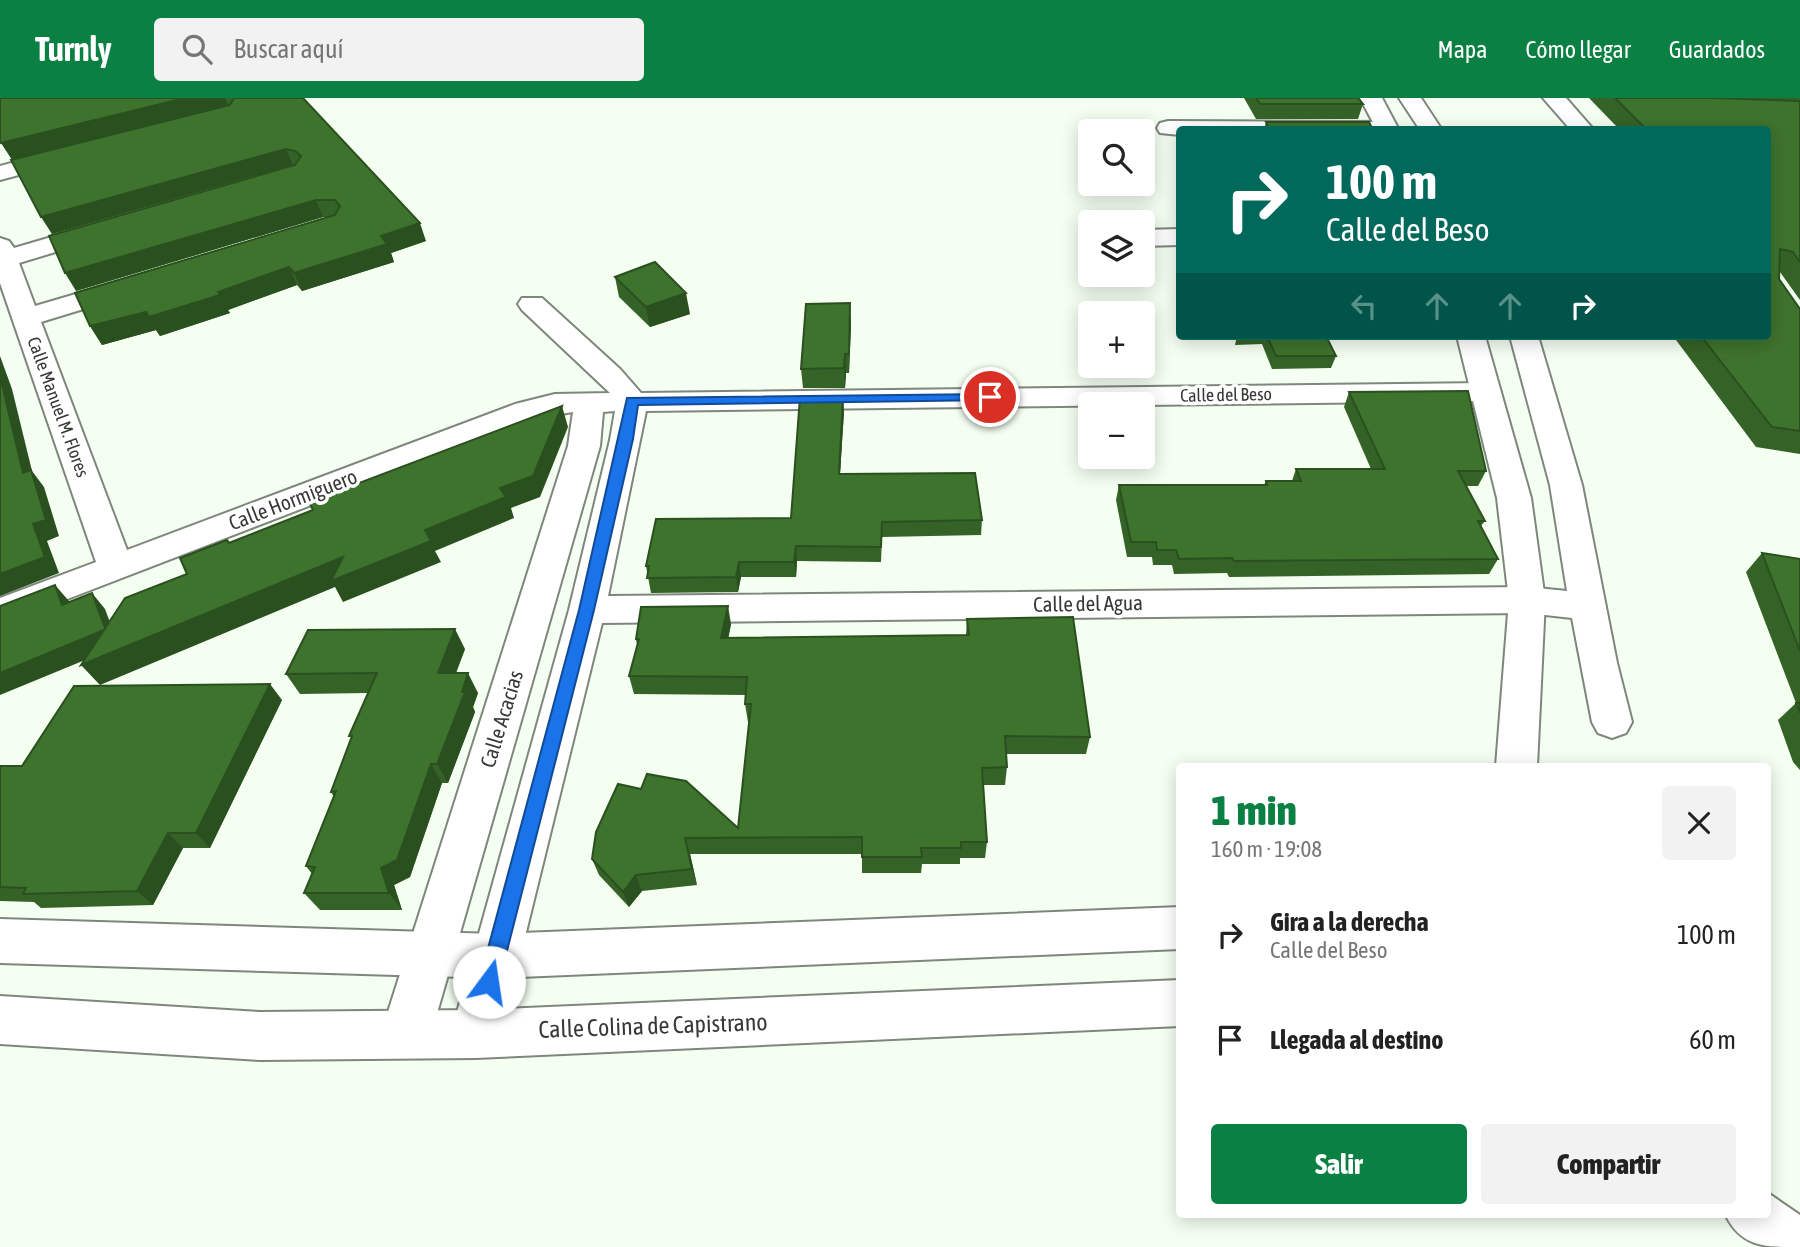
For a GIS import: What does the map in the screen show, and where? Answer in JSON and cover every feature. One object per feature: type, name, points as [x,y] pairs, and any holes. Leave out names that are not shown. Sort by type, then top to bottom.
[{"type":"street","points":[[1371,98],[1386,126]]},
{"type":"street","points":[[1410,98],[1428,126]]},
{"type":"street","points":[[1554,98],[1579,126]]},
{"type":"street","points":[[1168,128],[1176,128]]},
{"type":"street","points":[[0,173],[94,149]]},
{"type":"street","points":[[2,252],[123,225]]},
{"type":"street","points":[[1155,238],[1176,237]]},
{"type":"street","name":"Calle Manuel M. Flores","points":[[2,252],[116,568]]},
{"type":"street","points":[[26,318],[146,281]]},
{"type":"street","points":[[477,1034],[587,610],[626,439],[610,392],[532,304]]},
{"type":"street","points":[[1472,340],[1514,499],[1527,600],[1517,763]]},
{"type":"street","points":[[1525,340],[1566,485],[1612,722]]},
{"type":"street","name":"Calle del Beso","points":[[610,392],[1486,392]]},
{"type":"street","name":"Calle Hormiguero","points":[[0,612],[526,411],[610,392]]},
{"type":"street","name":"Calle Acacias","points":[[406,1034],[584,446],[610,392]]},
{"type":"street","name":"Calle del Agua","points":[[587,610],[1527,600],[1589,607]]},
{"type":"street","points":[[0,940],[496,956],[1176,928]]},
{"type":"street","name":"Calle Colina de Capistrano","points":[[0,1020],[260,1036],[477,1034],[1176,1003]]},
{"type":"street","points":[[1758,1218],[1798,1247]]},
{"type":"building","points":[[0,98],[185,98],[1,143]]},
{"type":"building","points":[[234,98],[303,98],[420,223],[381,236],[387,244],[294,273],[289,267],[218,292],[220,295],[149,317],[146,312],[90,326],[75,293],[335,215],[340,206],[335,200],[316,200],[65,273],[49,236],[295,165],[301,156],[286,149],[41,217],[11,160],[230,105]]},
{"type":"building","points":[[1256,98],[1358,98],[1363,104],[1260,104]]},
{"type":"building","points":[[1615,98],[1800,101],[1800,262],[1793,252],[1780,249],[1779,279],[1800,309],[1800,431],[1772,427],[1704,340],[1771,340],[1771,126],[1643,126]]},
{"type":"building","points":[[1266,122],[1369,122],[1371,126],[1268,126]]},
{"type":"building","points":[[655,262],[686,293],[646,307],[615,277]]},
{"type":"building","points":[[850,303],[849,354],[845,354],[844,368],[801,369],[806,304]]},
{"type":"building","points":[[1269,340],[1328,340],[1336,356],[1276,356]]},
{"type":"building","points":[[0,376],[23,473],[31,470],[46,520],[33,524],[45,557],[0,574]]},
{"type":"building","points":[[1468,391],[1486,471],[1458,471],[1485,521],[1478,521],[1498,559],[1179,559],[1176,550],[1157,550],[1156,542],[1131,542],[1119,485],[1267,485],[1266,481],[1301,481],[1296,469],[1385,469],[1349,392]]},
{"type":"building","points":[[843,396],[839,474],[975,473],[982,520],[882,522],[881,547],[796,546],[794,562],[739,562],[736,577],[647,578],[649,566],[646,566],[656,519],[791,518],[800,397]]},
{"type":"building","points":[[562,406],[533,476],[500,488],[506,497],[425,530],[431,541],[331,581],[343,557],[81,665],[125,598],[187,574],[180,558],[227,540],[229,543],[313,510],[309,502]]},
{"type":"building","points":[[1762,553],[1800,559],[1800,651]]},
{"type":"building","points":[[55,585],[62,605],[92,593],[104,630],[0,673],[0,606]]},
{"type":"building","points":[[728,606],[721,638],[969,635],[967,619],[1073,617],[1090,737],[1005,736],[1007,767],[982,768],[987,842],[961,842],[961,848],[921,848],[922,857],[862,857],[862,837],[685,838],[692,869],[636,875],[623,892],[592,859],[596,832],[618,784],[641,789],[647,774],[686,781],[738,828],[751,704],[745,704],[747,677],[629,676],[639,639],[636,639],[641,607]]},
{"type":"building","points":[[455,629],[438,673],[468,673],[462,692],[465,692],[437,764],[431,764],[397,860],[381,868],[389,893],[304,893],[315,867],[306,866],[336,791],[331,792],[352,736],[349,736],[377,673],[286,674],[308,630]]},
{"type":"building","points":[[270,684],[196,833],[168,833],[137,891],[23,894],[26,888],[0,887],[0,766],[22,766],[74,686]]},
{"type":"route","points":[[489,982],[587,610],[626,439],[632,401],[990,397]]}]
